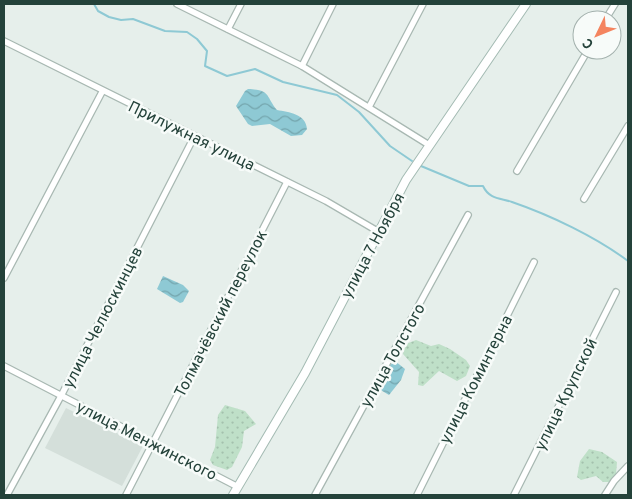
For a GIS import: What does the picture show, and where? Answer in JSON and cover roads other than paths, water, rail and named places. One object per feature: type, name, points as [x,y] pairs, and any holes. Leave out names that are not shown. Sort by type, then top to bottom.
[{"type":"street","points":[[177,4],[302,66],[429,145]]},
{"type":"street","points":[[228,29],[241,4]]},
{"type":"street","points":[[302,66],[333,4]]},
{"type":"street","points":[[369,107],[423,4]]},
{"type":"street","name":"улица 7 Ноября","points":[[233,495],[304,373],[406,180],[526,4]]},
{"type":"street","name":"Прилужная улица","points":[[4,41],[60,68],[102,92],[144,109],[194,137],[287,182],[379,232]]},
{"type":"street","points":[[517,171],[582,60]]},
{"type":"street","points":[[4,278],[102,92]]},
{"type":"street","points":[[584,199],[628,126]]},
{"type":"street","name":"улица Челюскинцев","points":[[7,495],[61,396],[194,137]]},
{"type":"street","name":"Толмачёвский переулок","points":[[126,495],[287,182]]},
{"type":"street","name":"улица Толстого","points":[[316,495],[468,215]]},
{"type":"street","name":"улица Коминтерна","points":[[416,495],[534,262]]},
{"type":"street","name":"улица Крупской","points":[[514,495],[616,292]]},
{"type":"street","name":"улица Менжинского","points":[[4,366],[238,487]]},
{"type":"street","points":[[605,495],[614,480],[628,466]]},
{"type":"water","points":[[248,89],[267,94],[277,110],[300,117],[304,120],[307,129],[302,135],[291,136],[270,124],[252,126],[248,124],[236,106]]},
{"type":"water","points":[[163,276],[183,285],[189,291],[183,302],[180,303],[157,289]]},
{"type":"water","points":[[395,361],[405,369],[401,380],[389,395],[379,389],[389,366]]},
{"type":"waterway","points":[[94,4],[98,11],[109,17],[121,20],[133,19],[165,31],[187,32],[197,39],[207,51],[205,66],[227,76],[255,69],[283,82],[337,95],[359,112],[390,146],[412,161]]},
{"type":"waterway","points":[[421,166],[469,186],[483,186],[492,196],[527,207],[557,220],[602,243],[628,261]]}]
